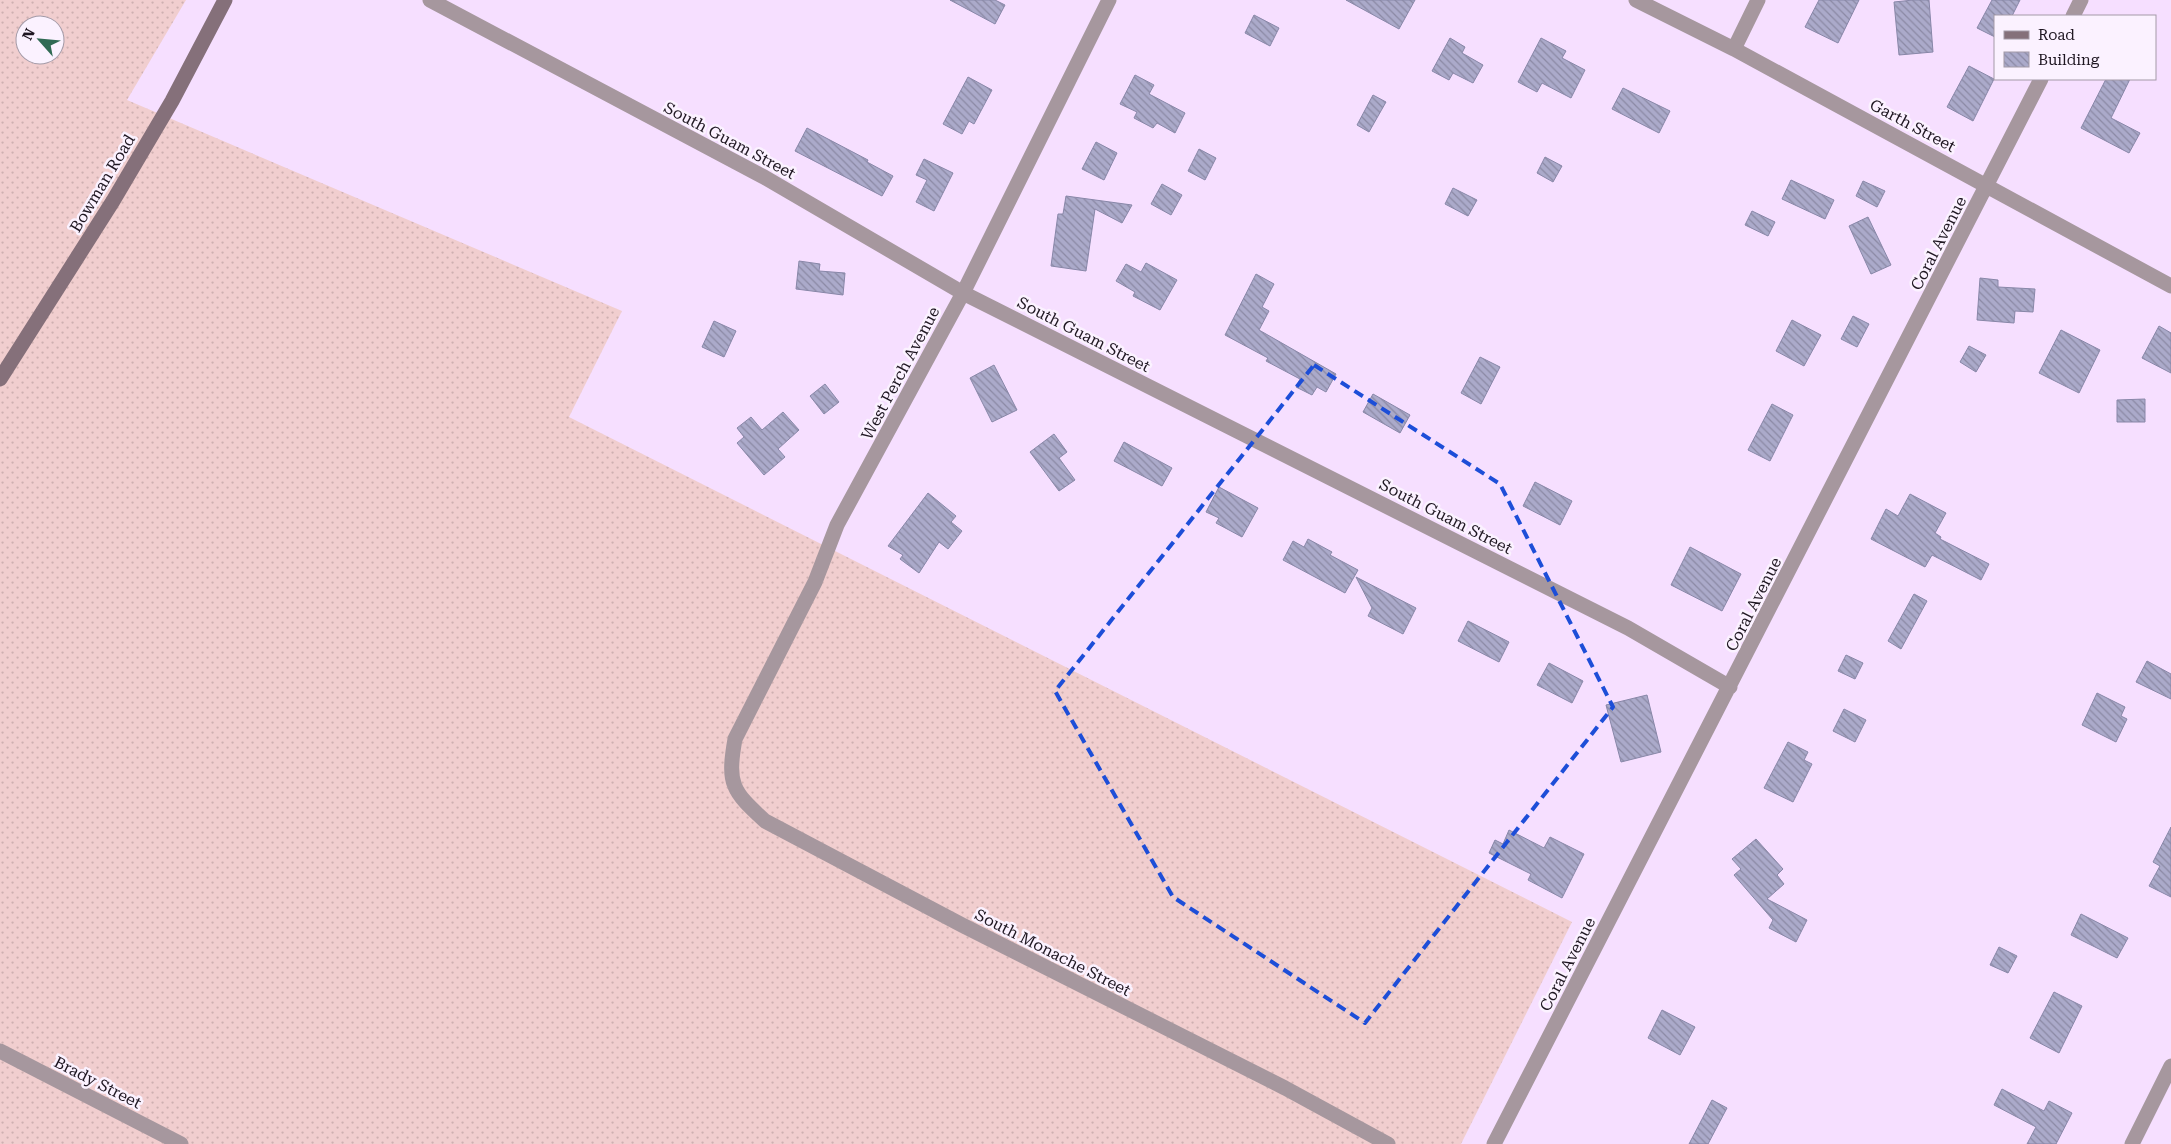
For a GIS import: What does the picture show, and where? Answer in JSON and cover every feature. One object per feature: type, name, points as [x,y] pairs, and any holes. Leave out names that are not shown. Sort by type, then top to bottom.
[{"type":"main road","name":"Bowman Road","points":[[0,379],[113,201],[172,102],[225,0]]},
{"type":"street","name":"South Guam Street","points":[[430,0],[764,177],[962,293],[1628,628],[1730,687]]},
{"type":"street","name":"West Perch Avenue","points":[[730,765],[735,739],[815,582],[837,525],[962,293],[1109,0]]},
{"type":"street","name":"Garth Street","points":[[1636,0],[1734,49],[2171,286]]},
{"type":"street","points":[[1734,49],[1758,0]]},
{"type":"street","points":[[2074,15],[2081,0]]},
{"type":"street","name":"Coral Avenue","points":[[1494,1144],[2040,80]]},
{"type":"street","name":"South Monache Street","points":[[730,765],[731,781],[742,801],[765,821],[962,925],[1285,1088],[1388,1144]]},
{"type":"street","name":"Brady Street","points":[[0,1051],[181,1144]]},
{"type":"street","points":[[2132,1144],[2171,1066]]},
{"type":"highlighted area","points":[[1314,365],[1500,484],[1613,707],[1365,1023],[1173,897],[1055,691]]},
{"type":"shaded area","points":[[0,0],[186,0],[127,100],[622,311],[569,417],[1572,922],[1461,1144],[0,1144]]},
{"type":"building","points":[[950,0],[995,0],[1005,5],[995,24]]},
{"type":"building","points":[[1346,0],[1415,0],[1399,29]]},
{"type":"building","points":[[1819,0],[1859,0],[1838,43],[1805,27]]},
{"type":"building","points":[[1929,0],[1933,52],[1899,55],[1894,2]]},
{"type":"building","points":[[1992,0],[2020,0],[2012,15],[1994,15],[1994,36],[1977,28]]},
{"type":"building","points":[[1254,15],[1279,28],[1270,46],[1245,33]]},
{"type":"building","points":[[1450,38],[1465,47],[1462,53],[1483,65],[1473,83],[1453,73],[1449,80],[1432,71]]},
{"type":"building","points":[[1541,38],[1566,51],[1562,58],[1585,70],[1571,98],[1542,83],[1537,92],[1518,82]]},
{"type":"building","points":[[1969,66],[1994,79],[1973,121],[1947,107]]},
{"type":"building","points":[[1135,75],[1154,85],[1149,94],[1185,113],[1175,133],[1157,123],[1153,128],[1134,118],[1137,112],[1120,104]]},
{"type":"building","points":[[968,77],[992,90],[974,124],[969,121],[962,134],[943,124]]},
{"type":"building","points":[[2105,80],[2130,80],[2111,118],[2140,133],[2129,153],[2081,128]]},
{"type":"building","points":[[1623,88],[1670,111],[1659,133],[1612,109]]},
{"type":"building","points":[[1373,95],[1386,102],[1369,132],[1357,125]]},
{"type":"building","points":[[807,128],[868,160],[867,162],[893,176],[882,196],[795,151]]},
{"type":"building","points":[[1096,142],[1117,153],[1104,180],[1082,169]]},
{"type":"building","points":[[1199,149],[1216,158],[1205,180],[1188,171]]},
{"type":"building","points":[[1545,157],[1562,166],[1553,182],[1537,173]]},
{"type":"building","points":[[924,159],[953,173],[934,211],[916,202],[927,180],[916,175]]},
{"type":"building","points":[[1791,180],[1834,200],[1825,219],[1782,199]]},
{"type":"building","points":[[1863,181],[1885,191],[1877,207],[1856,196]]},
{"type":"building","points":[[1162,184],[1182,195],[1171,215],[1151,204]]},
{"type":"building","points":[[1453,188],[1477,200],[1468,216],[1445,204]]},
{"type":"building","points":[[1066,196],[1132,205],[1122,223],[1095,209],[1086,271],[1051,266],[1058,214],[1063,214]]},
{"type":"building","points":[[1752,211],[1775,222],[1768,236],[1745,225]]},
{"type":"building","points":[[1868,217],[1891,265],[1871,274],[1849,226]]},
{"type":"building","points":[[799,261],[820,264],[819,271],[845,273],[843,295],[796,289]]},
{"type":"building","points":[[1146,263],[1177,280],[1160,310],[1133,296],[1135,292],[1116,281],[1126,264],[1141,272]]},
{"type":"building","points":[[1256,274],[1274,284],[1262,307],[1269,311],[1259,330],[1336,374],[1326,392],[1317,387],[1312,395],[1296,387],[1300,379],[1266,361],[1268,358],[1225,335]]},
{"type":"building","points":[[1980,278],[1998,280],[1998,287],[2035,289],[2033,312],[2015,311],[2014,323],[1977,320]]},
{"type":"building","points":[[1853,316],[1869,324],[1857,347],[1841,339]]},
{"type":"building","points":[[1792,320],[1821,335],[1804,366],[1776,351]]},
{"type":"building","points":[[714,321],[736,331],[724,357],[702,347]]},
{"type":"building","points":[[2159,326],[2171,333],[2171,373],[2142,358]]},
{"type":"building","points":[[2061,330],[2100,350],[2079,393],[2039,373]]},
{"type":"building","points":[[1969,346],[1986,355],[1976,372],[1960,362]]},
{"type":"building","points":[[1480,357],[1500,367],[1481,404],[1461,393]]},
{"type":"building","points":[[994,365],[1017,410],[992,422],[970,378]]},
{"type":"building","points":[[825,384],[839,402],[824,414],[810,396]]},
{"type":"building","points":[[1373,394],[1410,415],[1400,433],[1363,412]]},
{"type":"building","points":[[2145,399],[2145,422],[2117,422],[2117,400]]},
{"type":"building","points":[[1772,404],[1793,415],[1770,461],[1748,450]]},
{"type":"building","points":[[783,412],[799,430],[778,449],[785,457],[764,475],[737,443],[744,437],[737,428],[751,417],[762,430]]},
{"type":"building","points":[[1054,434],[1067,452],[1059,458],[1075,480],[1059,491],[1030,452]]},
{"type":"building","points":[[1124,442],[1172,468],[1162,486],[1114,461]]},
{"type":"building","points":[[1535,482],[1572,501],[1560,525],[1523,506]]},
{"type":"building","points":[[1219,487],[1258,508],[1242,537],[1216,523],[1219,518],[1206,512]]},
{"type":"building","points":[[928,493],[956,516],[951,522],[962,531],[948,549],[939,542],[919,573],[900,559],[903,555],[888,546]]},
{"type":"building","points":[[1910,494],[1946,513],[1935,533],[1941,537],[1940,539],[1989,564],[1981,580],[1932,555],[1925,567],[1871,539],[1886,509],[1898,516]]},
{"type":"building","points":[[1308,539],[1332,552],[1330,555],[1358,570],[1345,593],[1283,560],[1293,541],[1304,547]]},
{"type":"building","points":[[1690,547],[1741,574],[1722,611],[1671,585]]},
{"type":"building","points":[[1356,577],[1416,608],[1403,634],[1368,616],[1372,608]]},
{"type":"building","points":[[1914,594],[1927,601],[1901,649],[1888,641]]},
{"type":"building","points":[[1468,621],[1509,642],[1499,662],[1458,641]]},
{"type":"building","points":[[1846,655],[1863,663],[1855,679],[1838,671]]},
{"type":"building","points":[[2147,661],[2171,674],[2171,699],[2136,682]]},
{"type":"building","points":[[1549,663],[1583,681],[1572,703],[1537,685]]},
{"type":"building","points":[[2097,693],[2125,707],[2121,716],[2127,719],[2116,742],[2082,725]]},
{"type":"building","points":[[1647,695],[1661,752],[1621,762],[1606,705]]},
{"type":"building","points":[[1844,709],[1866,720],[1855,742],[1833,731]]},
{"type":"building","points":[[1788,742],[1808,752],[1804,760],[1812,764],[1793,802],[1764,788]]},
{"type":"building","points":[[2171,827],[2171,897],[2149,886],[2160,866],[2153,862]]},
{"type":"building","points":[[1509,830],[1544,848],[1550,837],[1584,854],[1562,898],[1528,880],[1531,874],[1489,853],[1495,840],[1503,844]]},
{"type":"building","points":[[1756,839],[1783,869],[1777,875],[1784,884],[1767,899],[1807,920],[1796,942],[1769,928],[1773,920],[1734,875],[1741,869],[1732,859]]},
{"type":"building","points":[[2081,914],[2128,938],[2117,958],[2071,935]]},
{"type":"building","points":[[1999,947],[2017,956],[2008,973],[1990,965]]},
{"type":"building","points":[[2054,992],[2082,1006],[2059,1053],[2030,1038]]},
{"type":"building","points":[[1662,1010],[1695,1027],[1680,1055],[1648,1038]]},
{"type":"building","points":[[2002,1089],[2044,1111],[2049,1101],[2072,1113],[2056,1144],[2027,1144],[2036,1127],[1994,1105]]},
{"type":"building","points":[[1712,1100],[1727,1108],[1708,1144],[1689,1144]]}]
